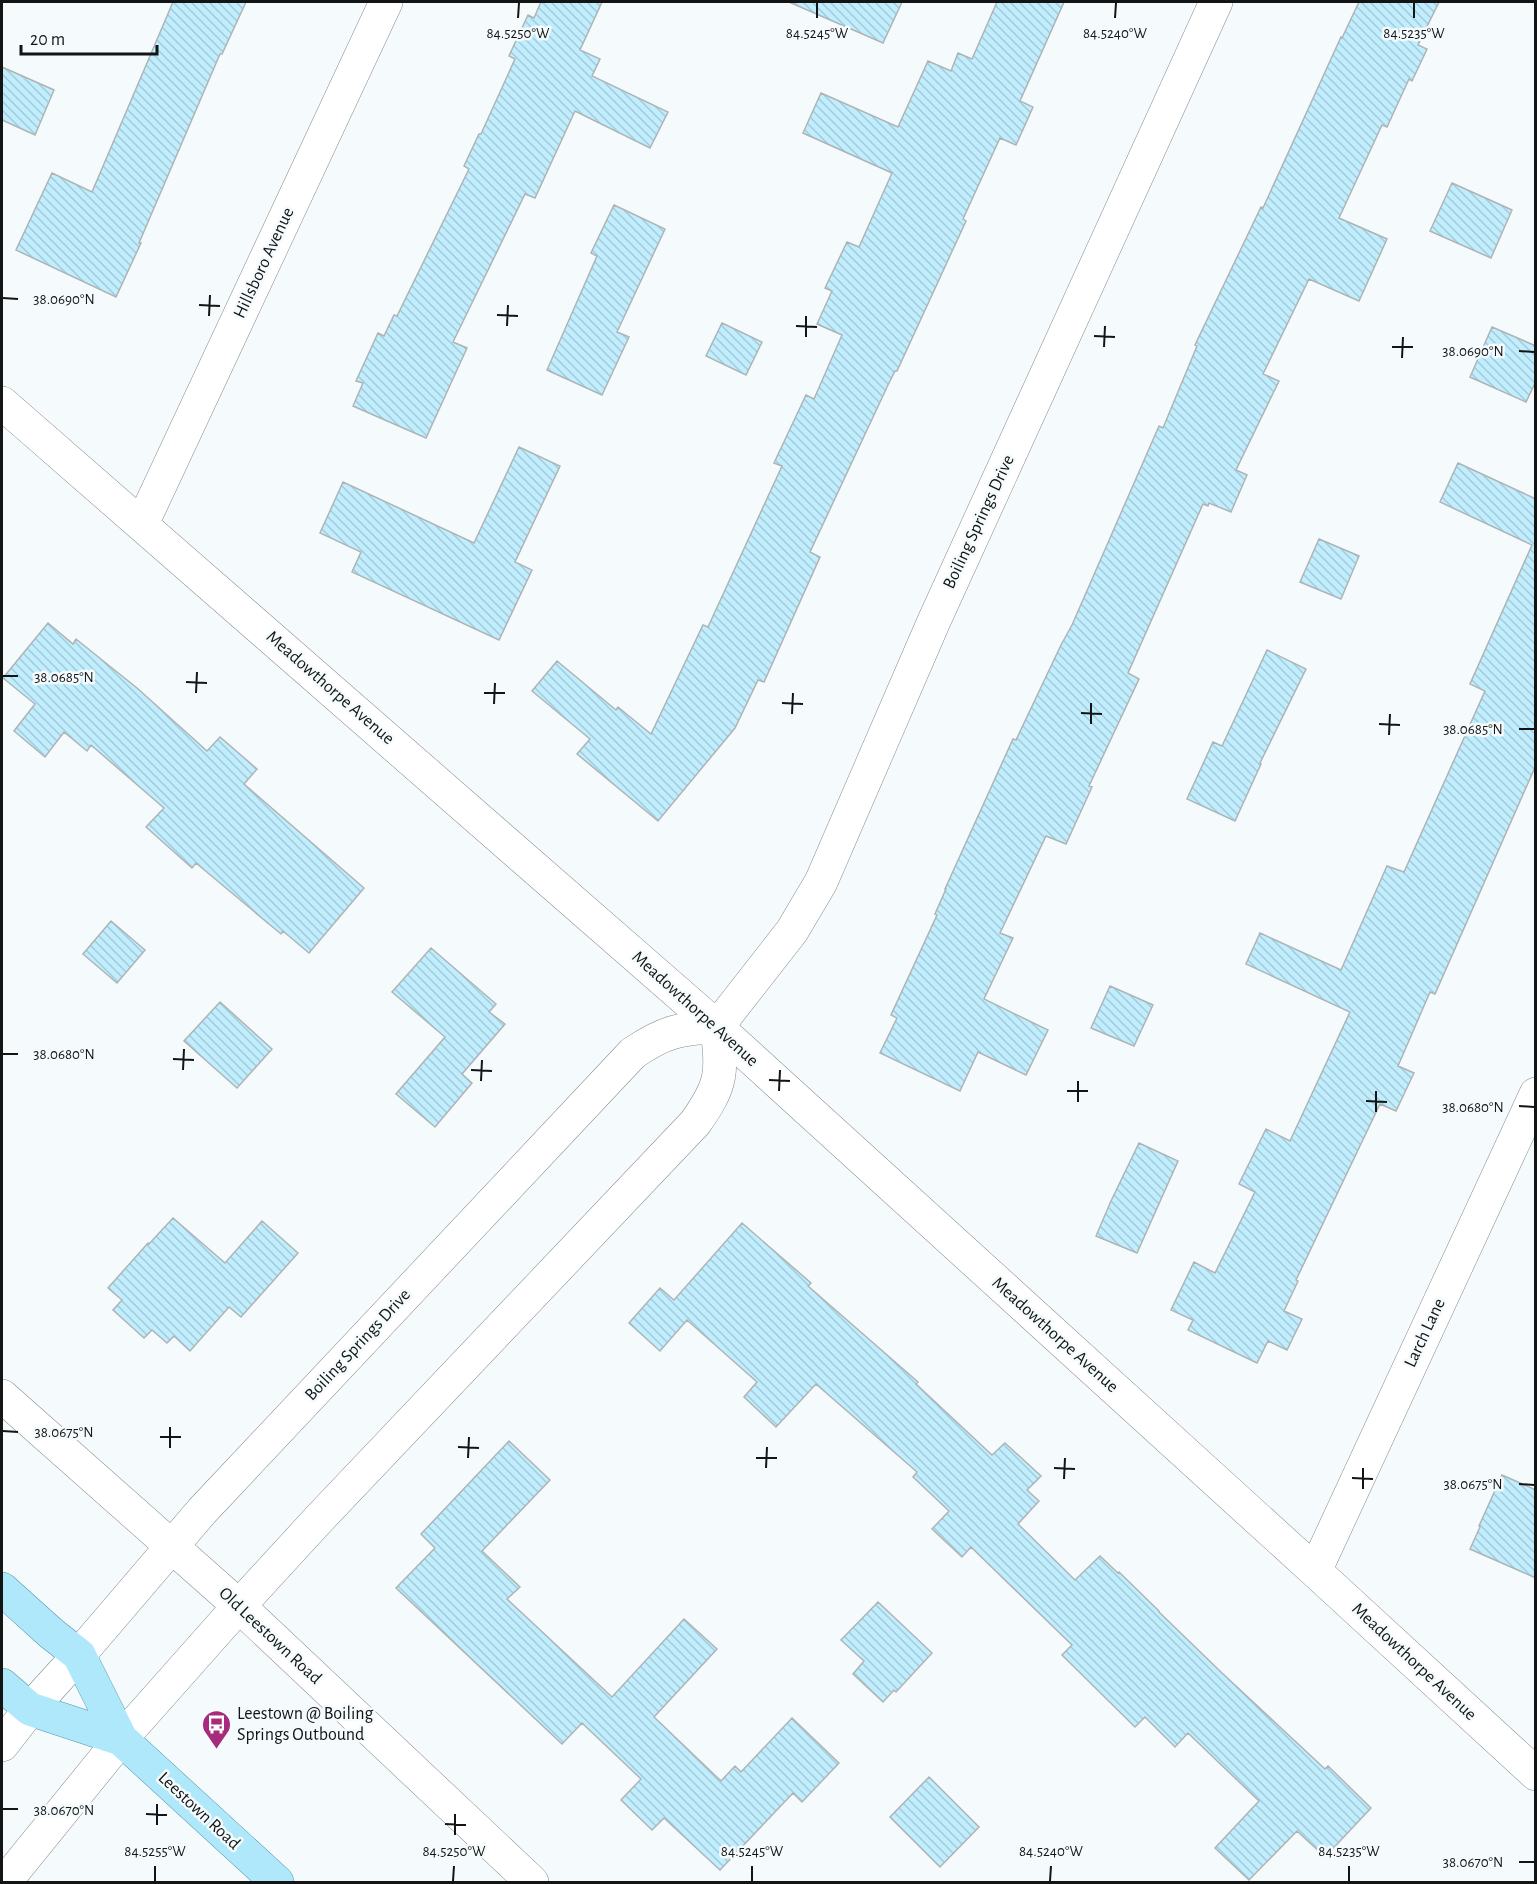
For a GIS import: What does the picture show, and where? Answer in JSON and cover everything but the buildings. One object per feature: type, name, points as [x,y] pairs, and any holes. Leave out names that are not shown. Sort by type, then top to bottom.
[{"type":"main road","name":"Leestown Road","points":[[2,1589],[80,1655],[121,1739],[277,1882]]},
{"type":"main road","name":"Leestown Road","points":[[2,1685],[30,1709],[121,1739]]},
{"type":"street","name":"Hillsboro Avenue","points":[[142,524],[386,2]]},
{"type":"street","name":"Boiling Springs Drive","points":[[2,1744],[216,1496],[633,1053],[655,1038],[672,1032],[717,1027],[792,931],[821,882],[934,621],[1216,2]]},
{"type":"street","name":"Meadowthorpe Avenue","points":[[2,403],[717,1027],[1536,1774]]},
{"type":"street","points":[[5,1882],[121,1739],[239,1606],[695,1123],[710,1102],[719,1081],[720,1059],[717,1027]]},
{"type":"street","name":"Larch Lane","points":[[1315,1571],[1536,1094]]},
{"type":"street","name":"Old Leestown Road","points":[[2,1396],[239,1606],[532,1882]]},
{"type":"place","name":"Leestown @ Boiling Springs Outbound","points":[[216,1750]]}]
